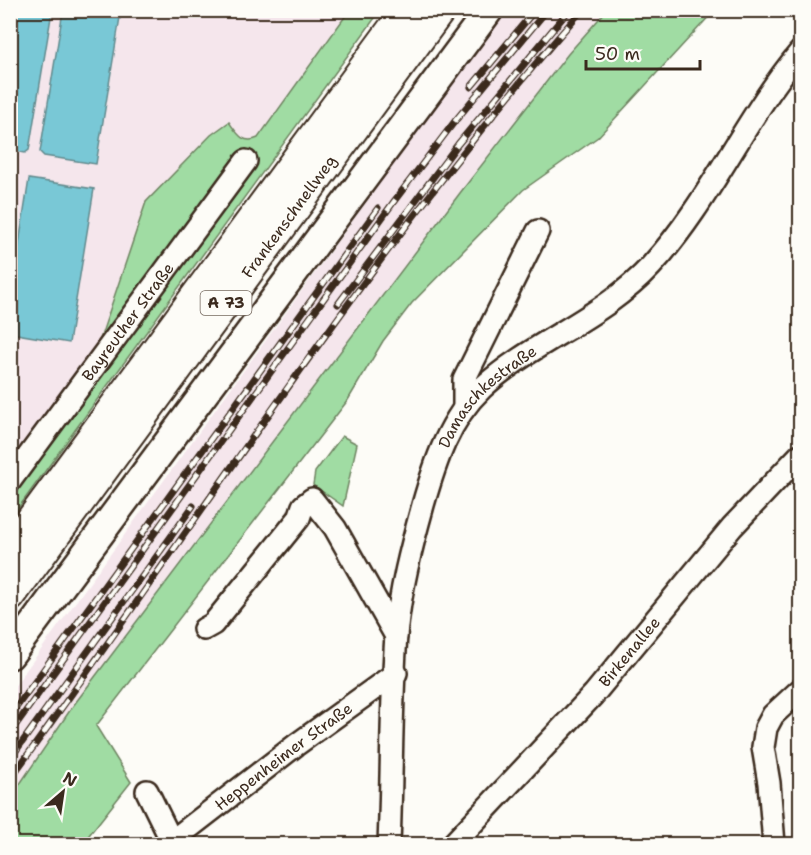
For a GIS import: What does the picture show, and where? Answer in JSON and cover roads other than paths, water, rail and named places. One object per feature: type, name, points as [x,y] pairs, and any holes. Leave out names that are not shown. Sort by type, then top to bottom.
[{"type":"highway","name":"Frankenschnellweg","points":[[10,549],[407,10]]},
{"type":"highway","name":"Frankenschnellweg","points":[[10,596],[440,10]]},
{"type":"main road","points":[[10,656],[489,10]]},
{"type":"street","name":"Damaschkestraße","points":[[389,844],[396,636],[411,554],[428,488],[446,438],[464,408],[498,375],[608,305],[652,266],[677,236],[763,101],[801,52]]},
{"type":"street","name":"Bayreuther Straße","points":[[10,481],[246,161]]},
{"type":"street","points":[[464,408],[464,380],[538,231]]},
{"type":"street","name":"Birkenallee","points":[[453,844],[594,694],[732,527],[801,455]]},
{"type":"street","points":[[204,628],[213,624],[299,518],[303,506],[312,499],[335,528],[396,636]]},
{"type":"street","name":"Heppenheimer Straße","points":[[147,791],[172,843],[329,720],[396,673]]},
{"type":"street","points":[[774,844],[769,783],[763,747],[766,728],[773,716],[801,690]]},
{"type":"water","points":[[10,11],[52,11],[29,150],[25,153],[11,150]]},
{"type":"water","points":[[63,11],[121,11],[96,164],[44,156],[40,152]]},
{"type":"water","points":[[29,179],[94,189],[69,343],[11,333],[11,295]]},
{"type":"railway","points":[[471,87],[535,10]]},
{"type":"railway","points":[[10,733],[395,200],[455,121],[547,10]]},
{"type":"railway","points":[[338,304],[458,144],[569,10]]},
{"type":"railway","points":[[10,779],[358,291],[504,101],[582,10]]},
{"type":"railway","points":[[10,716],[378,208]]},
{"type":"railway","points":[[10,759],[193,506]]}]
